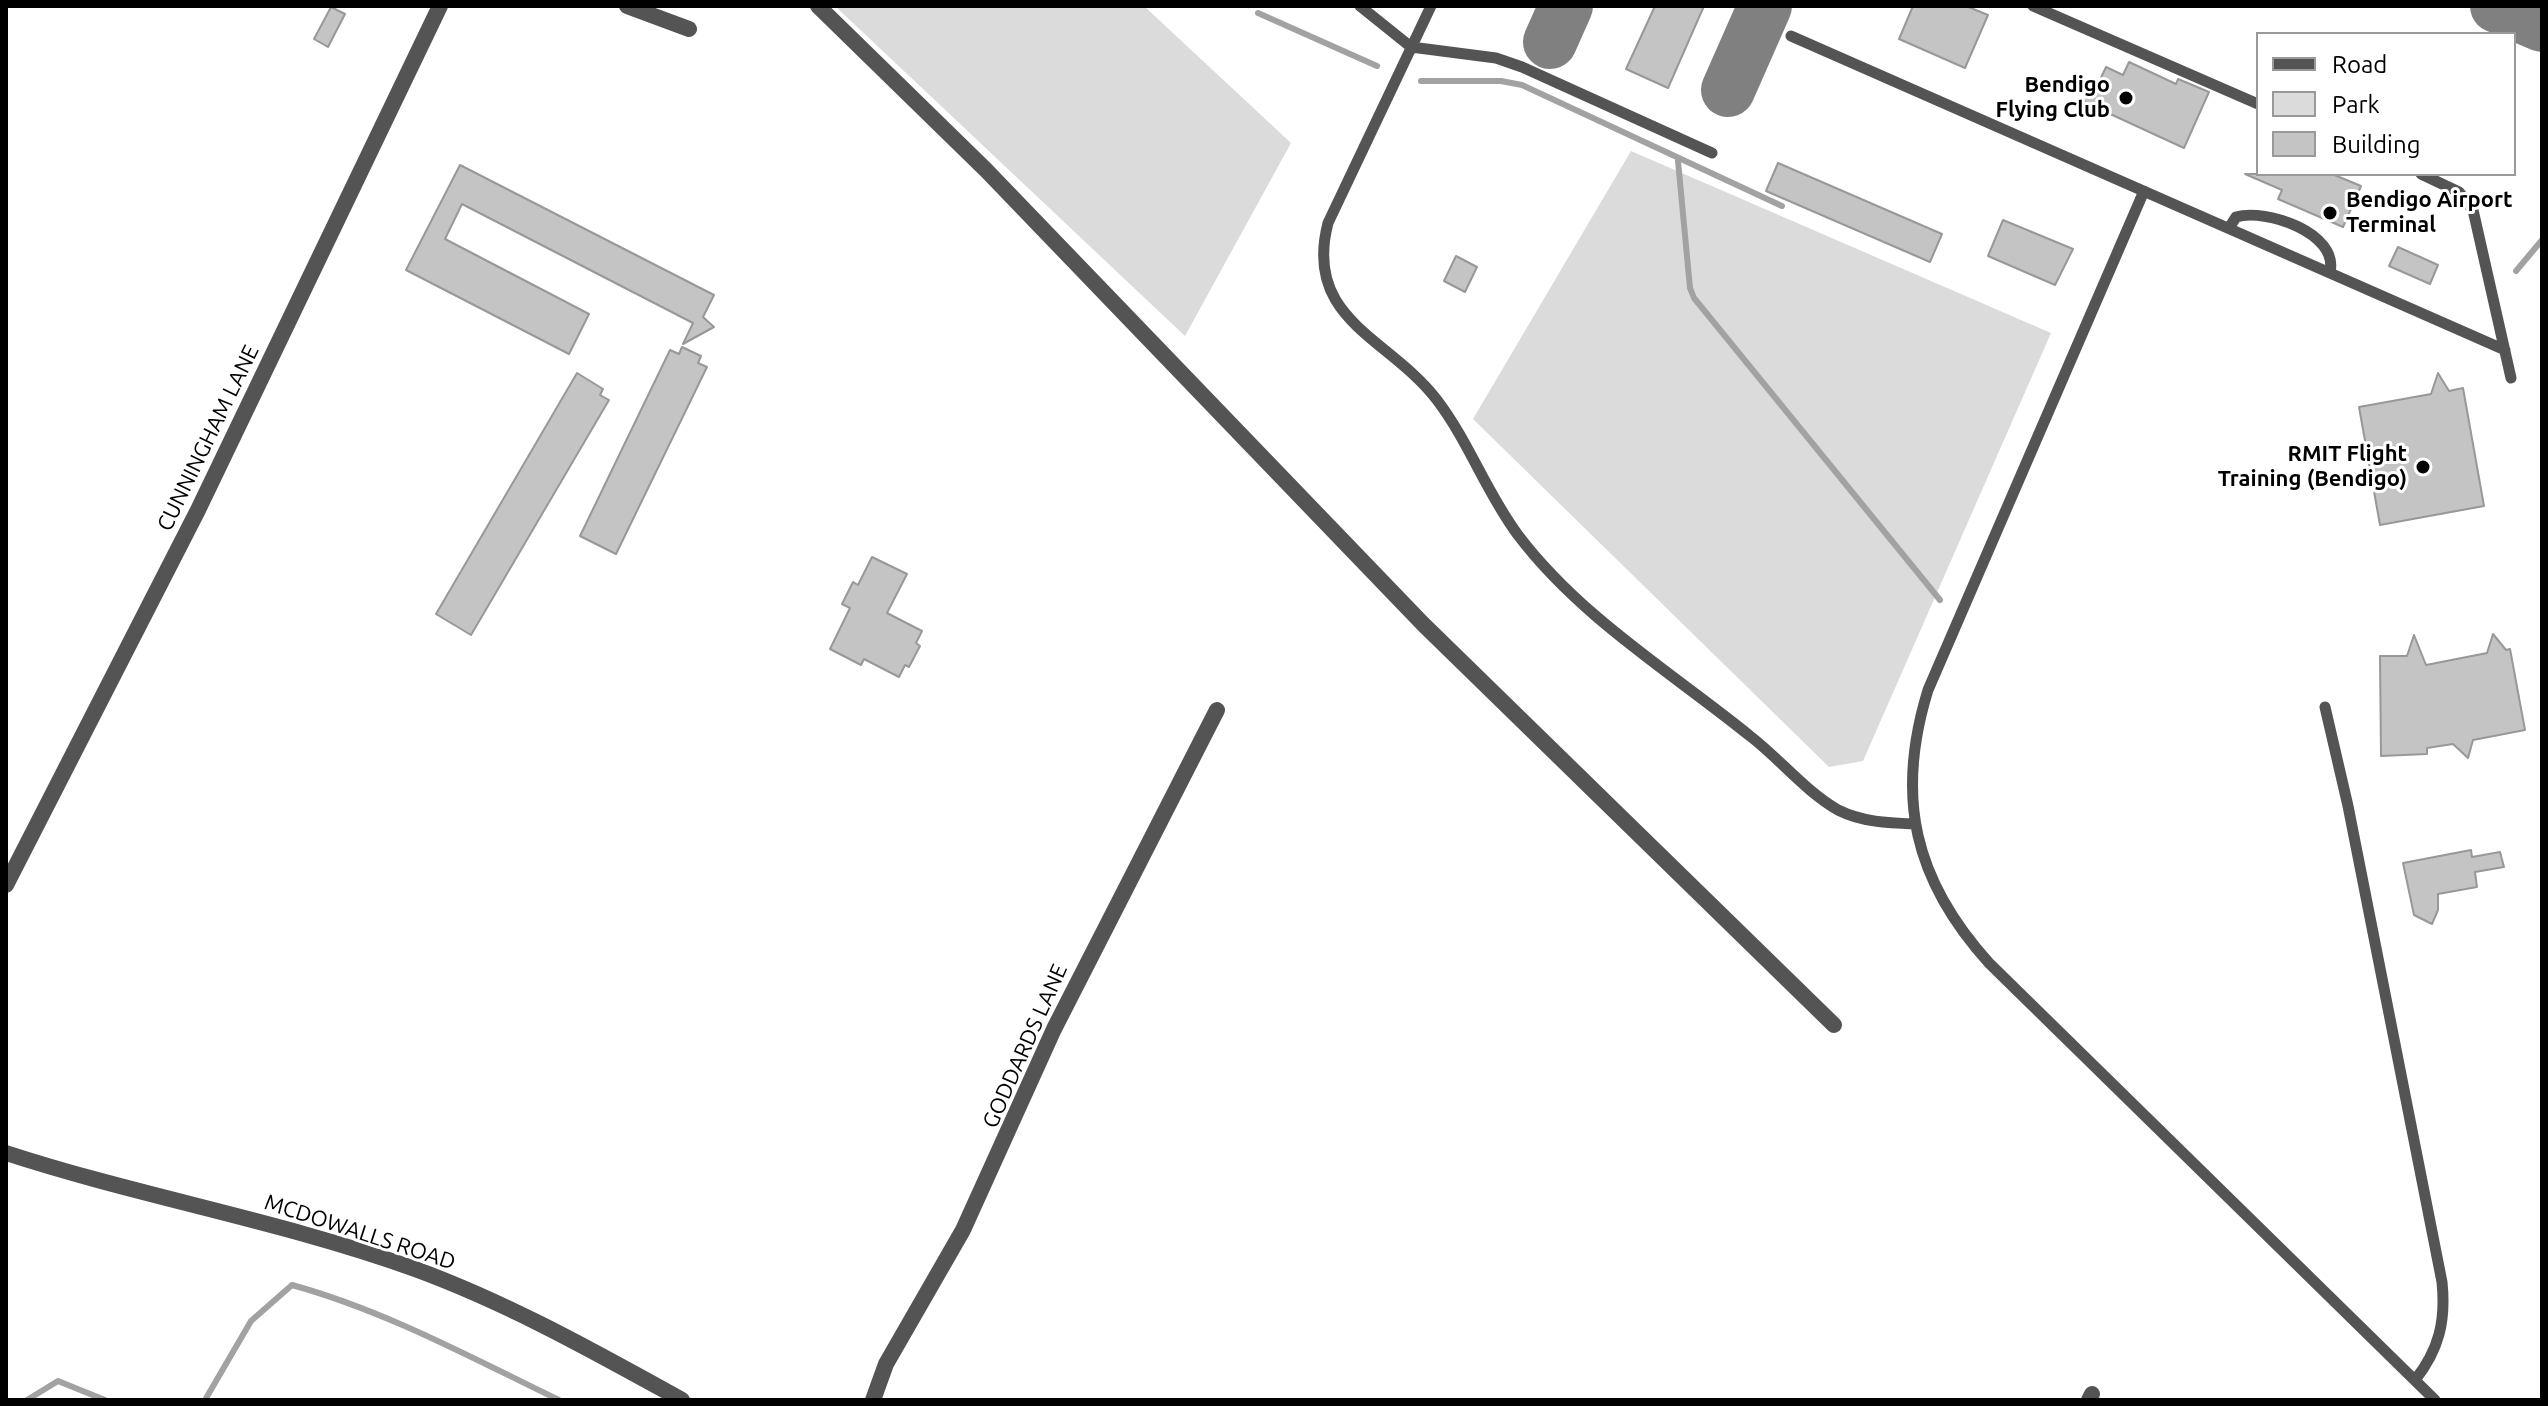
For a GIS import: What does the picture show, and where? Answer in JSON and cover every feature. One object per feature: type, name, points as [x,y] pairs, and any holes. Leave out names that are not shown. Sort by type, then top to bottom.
[{"type":"street","name":"CUNNINGHAM LANE","points":[[6,885],[198,510],[440,6]]},
{"type":"street","points":[[627,6],[689,29]]},
{"type":"street","points":[[818,6],[986,170],[1413,613],[1834,1025]]},
{"type":"street","name":"GODDARDS LANE","points":[[873,1400],[886,1364],[963,1230],[1054,1029],[1217,710]]},
{"type":"street","name":"MCDOWALLS ROAD","points":[[6,1153],[320,1238],[414,1269],[575,1341],[682,1400]]},
{"type":"lane","points":[[1360,6],[1411,47],[1431,53],[1474,55],[1522,67],[1712,153]]},
{"type":"lane","points":[[1431,6],[1328,223],[1323,244],[1326,279],[1342,312],[1408,369],[1437,400],[1518,535],[1575,597],[1622,638],[1753,738],[1826,803],[1870,821],[1914,824]]},
{"type":"lane","points":[[2033,6],[2256,103]]},
{"type":"lane","points":[[1791,36],[2505,350]]},
{"type":"lane","points":[[2425,176],[2459,192],[2473,210],[2511,378]]},
{"type":"lane","points":[[2144,191],[1928,690],[1912,762],[1914,824],[1937,891],[1974,947],[2435,1400]]},
{"type":"lane","points":[[2229,228],[2236,217],[2244,215],[2266,215],[2289,223],[2326,249],[2331,260],[2330,272]]},
{"type":"lane","points":[[2325,707],[2350,815],[2442,1282],[2442,1330],[2431,1358],[2415,1380]]},
{"type":"green space","points":[[835,6],[1144,6],[1291,143],[1185,336]]},
{"type":"green space","points":[[1631,151],[2051,333],[1863,761],[1829,767],[1473,419]]},
{"type":"building","points":[[1655,6],[1704,6],[1668,88],[1626,69]]},
{"type":"building","points":[[1913,6],[1966,6],[1988,15],[1965,68],[1899,39]]},
{"type":"building","points":[[331,7],[345,14],[328,47],[314,39]]},
{"type":"building","points":[[2129,62],[2176,84],[2178,79],[2209,92],[2184,148],[2082,101],[2092,81],[2098,84],[2106,67],[2123,75]]},
{"type":"building","points":[[1778,163],[1942,234],[1930,262],[1766,191]]},
{"type":"building","points":[[460,165],[714,295],[703,317],[714,327],[683,344],[693,323],[462,204],[445,239],[589,314],[569,354],[406,270]]},
{"type":"building","name":"Bendigo Airport Terminal","points":[[2245,174],[2337,176],[2361,186],[2343,227],[2278,199],[2282,190]]},
{"type":"building","points":[[2003,220],[2073,249],[2055,285],[1988,256]]},
{"type":"building","points":[[2398,247],[2438,265],[2430,284],[2389,266]]},
{"type":"building","points":[[1456,256],[1477,267],[1465,292],[1444,281]]},
{"type":"building","points":[[682,347],[701,356],[698,363],[707,367],[616,554],[580,536],[670,350],[679,354]]},
{"type":"building","points":[[577,373],[603,389],[600,395],[609,400],[471,635],[436,614]]},
{"type":"building","name":"RMIT Flight Training (Bendigo)","points":[[2438,373],[2449,391],[2463,388],[2484,506],[2380,525],[2359,407],[2431,394]]},
{"type":"building","points":[[872,557],[907,574],[887,613],[922,631],[916,643],[920,646],[909,667],[905,665],[899,677],[864,659],[861,665],[830,649],[850,608],[842,604],[853,582],[858,585]]},
{"type":"building","points":[[2493,634],[2506,650],[2510,649],[2525,730],[2473,740],[2468,758],[2453,744],[2427,748],[2427,754],[2381,756],[2380,656],[2407,656],[2414,635],[2426,665],[2487,653]]},
{"type":"building","points":[[2471,850],[2472,857],[2500,852],[2504,867],[2475,872],[2477,887],[2438,894],[2438,910],[2432,924],[2414,915],[2403,863]]},
{"type":"waterway","points":[[1258,13],[1377,66]]},
{"type":"waterway","points":[[1421,81],[1501,81],[1522,85],[1782,206]]},
{"type":"waterway","points":[[1678,161],[1690,288],[1694,298],[1940,600]]},
{"type":"waterway","points":[[2516,271],[2542,240]]},
{"type":"waterway","points":[[205,1400],[251,1321],[292,1285],[395,1322],[559,1400]]},
{"type":"waterway","points":[[27,1400],[58,1381],[105,1400]]},
{"type":"taxiway","points":[[1550,42],[1566,6]]},
{"type":"taxiway","points":[[1728,90],[1765,6]]},
{"type":"taxiway","points":[[2497,6],[2542,25]]},
{"type":"place","name":"Bendigo Flying Club","points":[[2126,98]]},
{"type":"place","name":"Bendigo Airport Terminal","points":[[2330,213]]},
{"type":"place","name":"RMIT Flight Training (Bendigo)","points":[[2423,467]]}]
